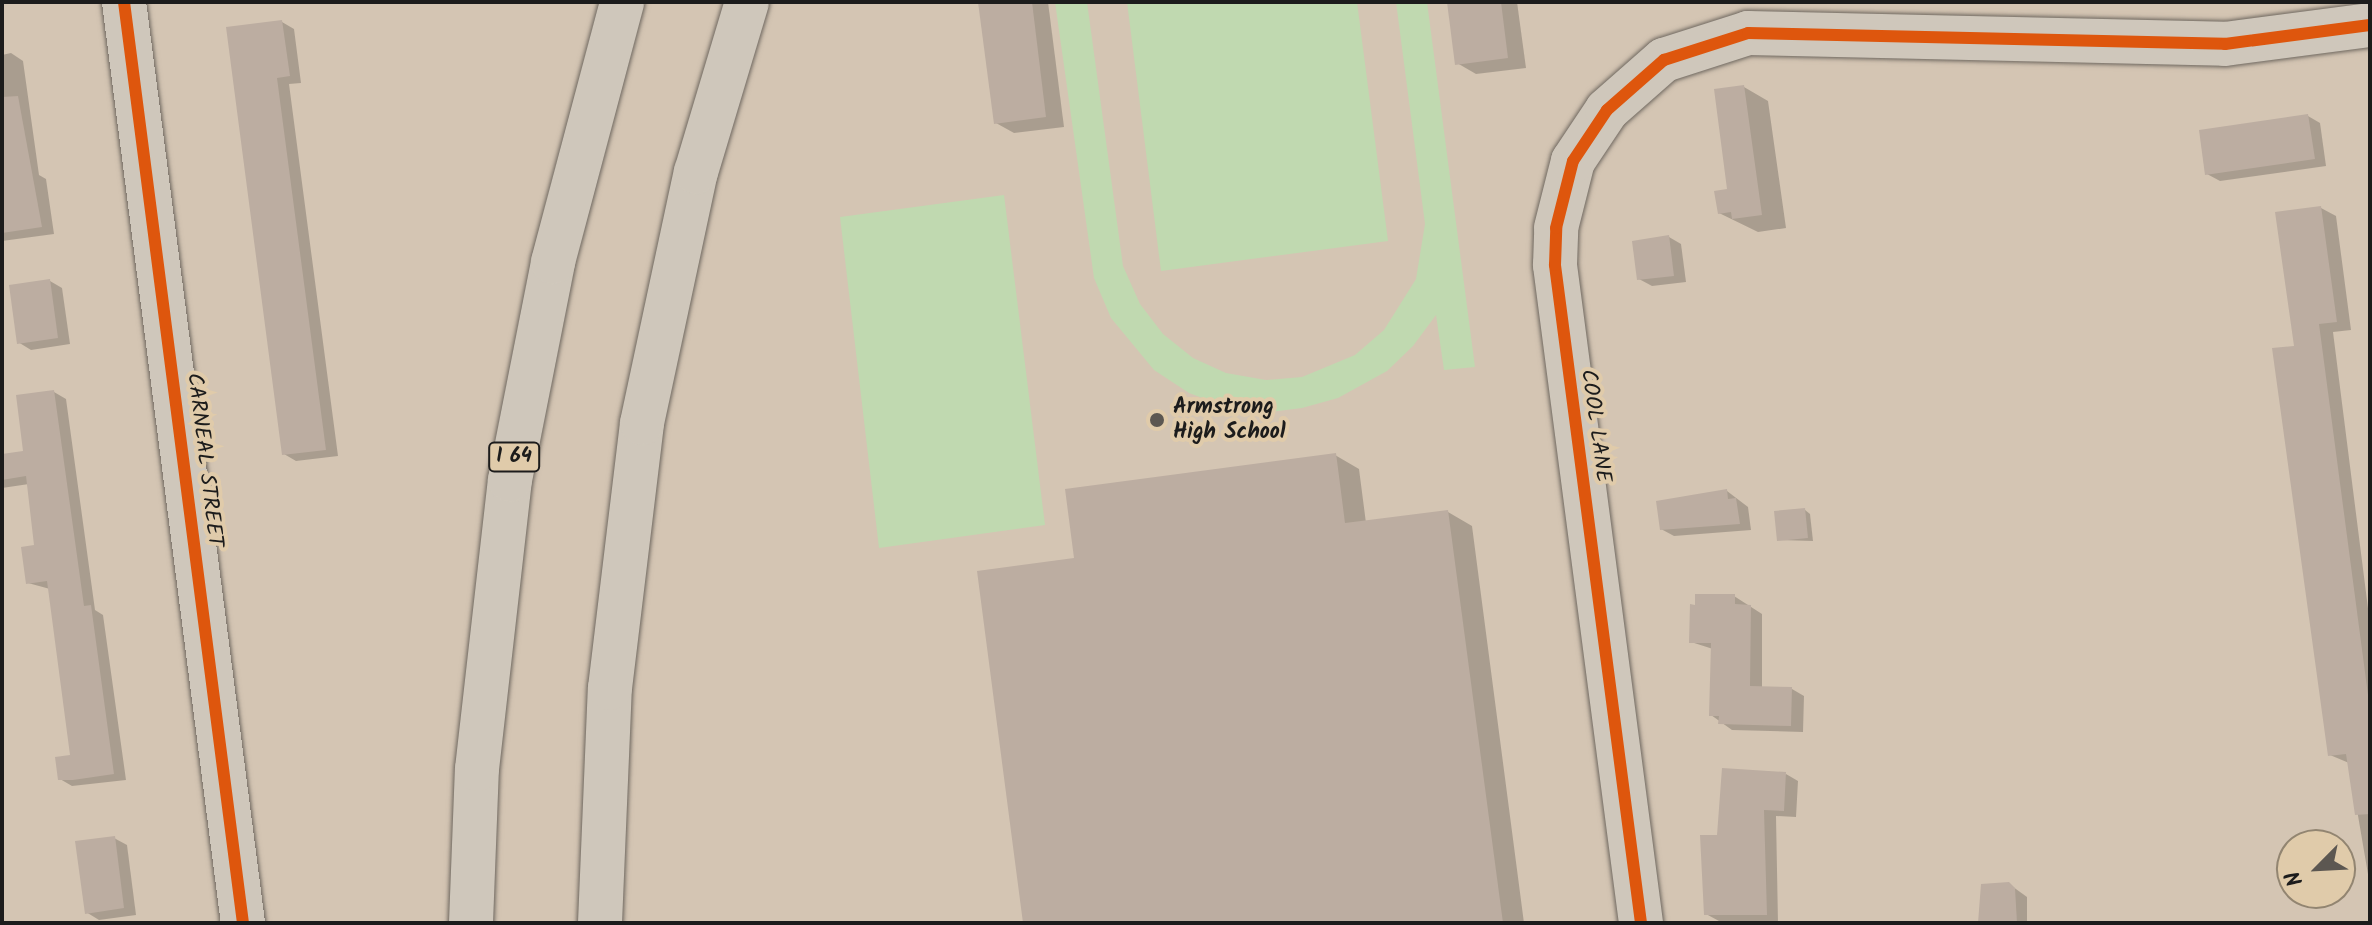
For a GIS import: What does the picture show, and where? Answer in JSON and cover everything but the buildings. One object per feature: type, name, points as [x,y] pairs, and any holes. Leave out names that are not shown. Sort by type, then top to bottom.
[{"type":"main road","name":"CARNEAL STREET","points":[[124,2],[243,923]]},
{"type":"main road","name":"I 64","points":[[471,923],[477,769],[512,465],[553,262],[622,2]]},
{"type":"main road","points":[[600,923],[610,688],[642,423],[696,172],[747,2]]},
{"type":"main road","points":[[2369,2],[2370,10]]},
{"type":"main road","name":"COOL LANE","points":[[1641,923],[1559,313],[1556,228],[1573,161],[1589,132],[1624,91],[1689,48],[1748,33],[2211,44],[2370,25]]},
{"type":"green space","points":[[1055,2],[1087,2],[1123,266],[1140,304],[1163,334],[1193,358],[1226,373],[1266,380],[1302,377],[1355,355],[1384,330],[1416,279],[1425,224],[1396,2],[1427,2],[1475,367],[1444,370],[1436,315],[1413,346],[1387,371],[1338,398],[1302,408],[1263,413],[1224,406],[1189,393],[1154,370],[1111,318],[1094,278]]},
{"type":"green space","points":[[1127,2],[1357,2],[1388,241],[1161,271]]},
{"type":"green space","points":[[1004,195],[1045,525],[879,548],[840,217]]},
{"type":"cycle path","points":[[124,2],[243,923]]},
{"type":"cycle path","points":[[1641,923],[1555,265],[1556,228],[1573,161],[1607,110],[1664,60],[1748,33],[2225,44],[2370,25]]},
{"type":"place","name":"Armstrong High School","points":[[1157,420]]}]
